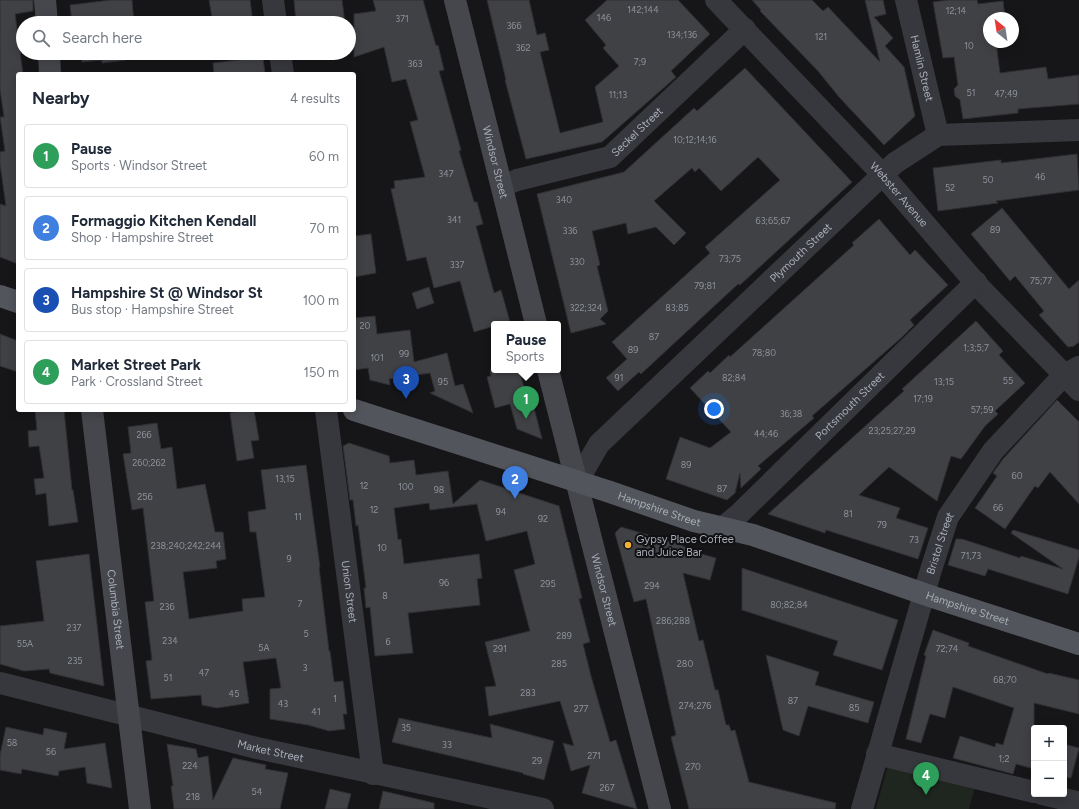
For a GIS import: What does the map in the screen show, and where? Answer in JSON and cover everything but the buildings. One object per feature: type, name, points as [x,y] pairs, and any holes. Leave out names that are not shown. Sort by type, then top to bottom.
[{"type":"main road","points":[[0,296],[16,301]]},
{"type":"main road","name":"Hampshire Street","points":[[356,411],[694,521],[752,535],[924,594],[1079,644]]},
{"type":"street","points":[[44,0],[47,16]]},
{"type":"street","points":[[273,0],[275,16]]},
{"type":"street","name":"Windsor Street","points":[[455,0],[503,186],[535,321]]},
{"type":"street","name":"Webster Avenue","points":[[716,0],[882,174],[976,282],[1072,371],[1079,390]]},
{"type":"street","name":"Hamlin Street","points":[[906,0],[938,135]]},
{"type":"street","name":"Seckel Street","points":[[503,186],[517,180],[610,157],[745,29]]},
{"type":"street","points":[[50,60],[50,72]]},
{"type":"street","points":[[281,60],[283,72]]},
{"type":"street","points":[[938,135],[1079,130]]},
{"type":"street","name":"Plymouth Street","points":[[577,482],[599,444],[778,276],[882,174],[895,163],[938,135]]},
{"type":"street","name":"Portsmouth Street","points":[[722,528],[738,515],[976,282]]},
{"type":"street","name":"Bristol Street","points":[[862,809],[924,594],[948,517],[993,451],[1072,371]]},
{"type":"street","name":"Windsor Street","points":[[549,373],[660,809]]},
{"type":"street","name":"Columbia Street","points":[[92,412],[140,809]]},
{"type":"street","name":"Union Street","points":[[326,412],[373,774]]},
{"type":"street","name":"Market Street","points":[[0,683],[264,749],[373,774],[543,809]]},
{"type":"street","points":[[877,754],[1031,791]]},
{"type":"street","points":[[1055,797],[1077,802]]},
{"type":"shaded area","points":[[890,758],[977,780],[969,809],[876,809]]},
{"type":"place","name":"Hampshire St @ Windsor St","points":[[406,399]]},
{"type":"place","name":"Pause","points":[[526,419]]},
{"type":"place","name":"Formaggio Kitchen Kendall","points":[[515,499]]},
{"type":"place","name":"Gypsy Place Coffee and Juice Bar","points":[[628,545]]},
{"type":"place","name":"Market Street Park","points":[[926,795]]}]
